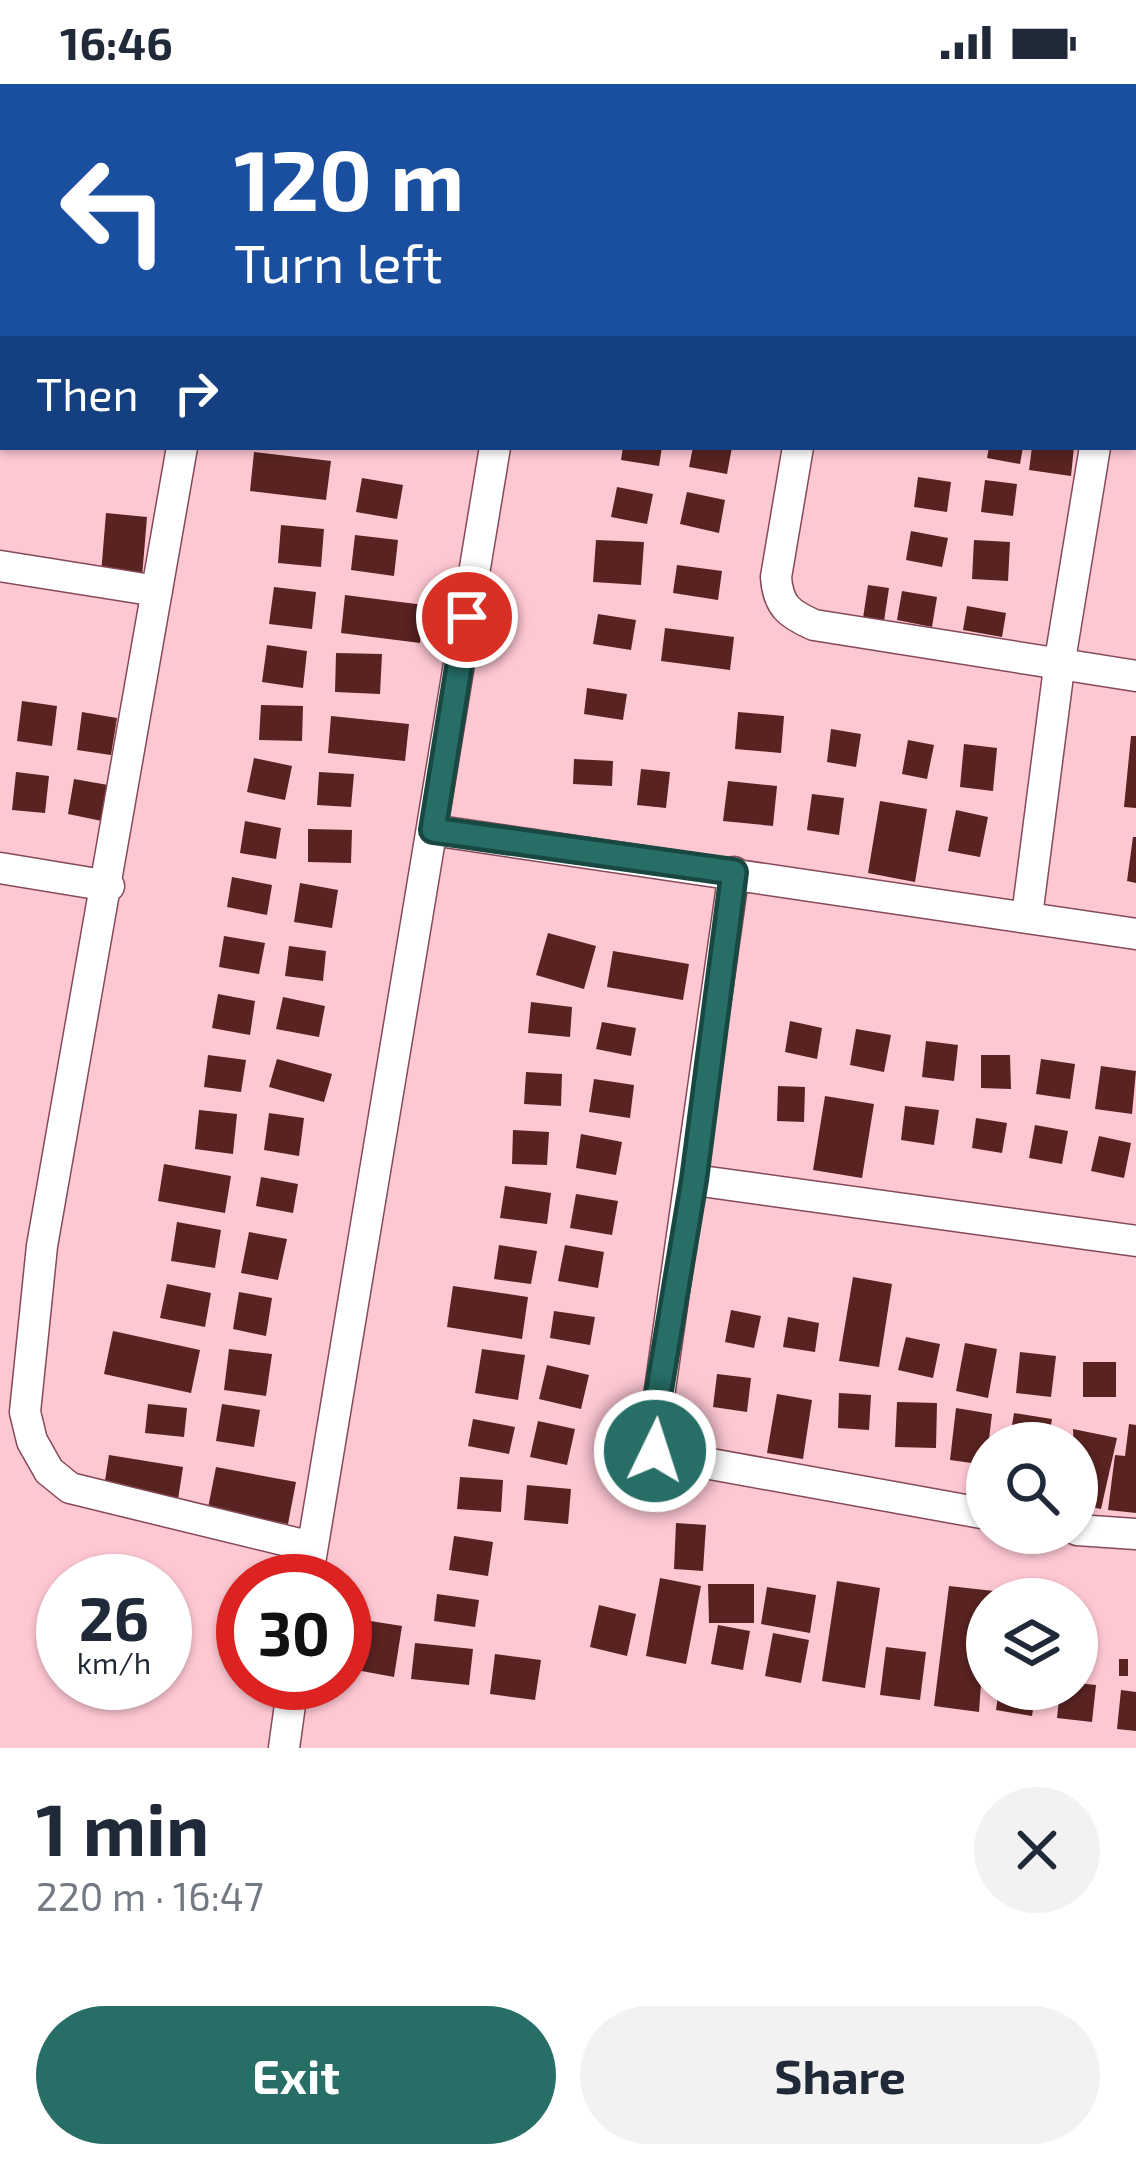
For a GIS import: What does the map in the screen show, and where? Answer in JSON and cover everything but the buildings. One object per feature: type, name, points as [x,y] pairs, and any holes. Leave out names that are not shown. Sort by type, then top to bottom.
[{"type":"street","points":[[182,450],[109,886],[42,1246],[25,1412],[32,1442],[49,1471],[70,1488],[312,1547]]},
{"type":"street","points":[[311,1554],[494,450]]},
{"type":"street","points":[[797,450],[776,578],[778,599],[791,615],[814,625],[1060,660],[1136,676]]},
{"type":"street","points":[[1027,916],[1060,660],[1095,450]]},
{"type":"street","points":[[0,566],[158,591]]},
{"type":"street","points":[[433,830],[1136,934]]},
{"type":"street","points":[[0,868],[109,886]]},
{"type":"street","points":[[734,872],[694,1180],[651,1438],[655,1451],[966,1510]]},
{"type":"street","points":[[694,1180],[1136,1241]]},
{"type":"street","points":[[1098,1531],[1136,1534]]},
{"type":"street","points":[[284,1748],[289,1710]]},
{"type":"route","points":[[467,617],[433,830],[734,872],[694,1180],[651,1438],[655,1451]]}]
